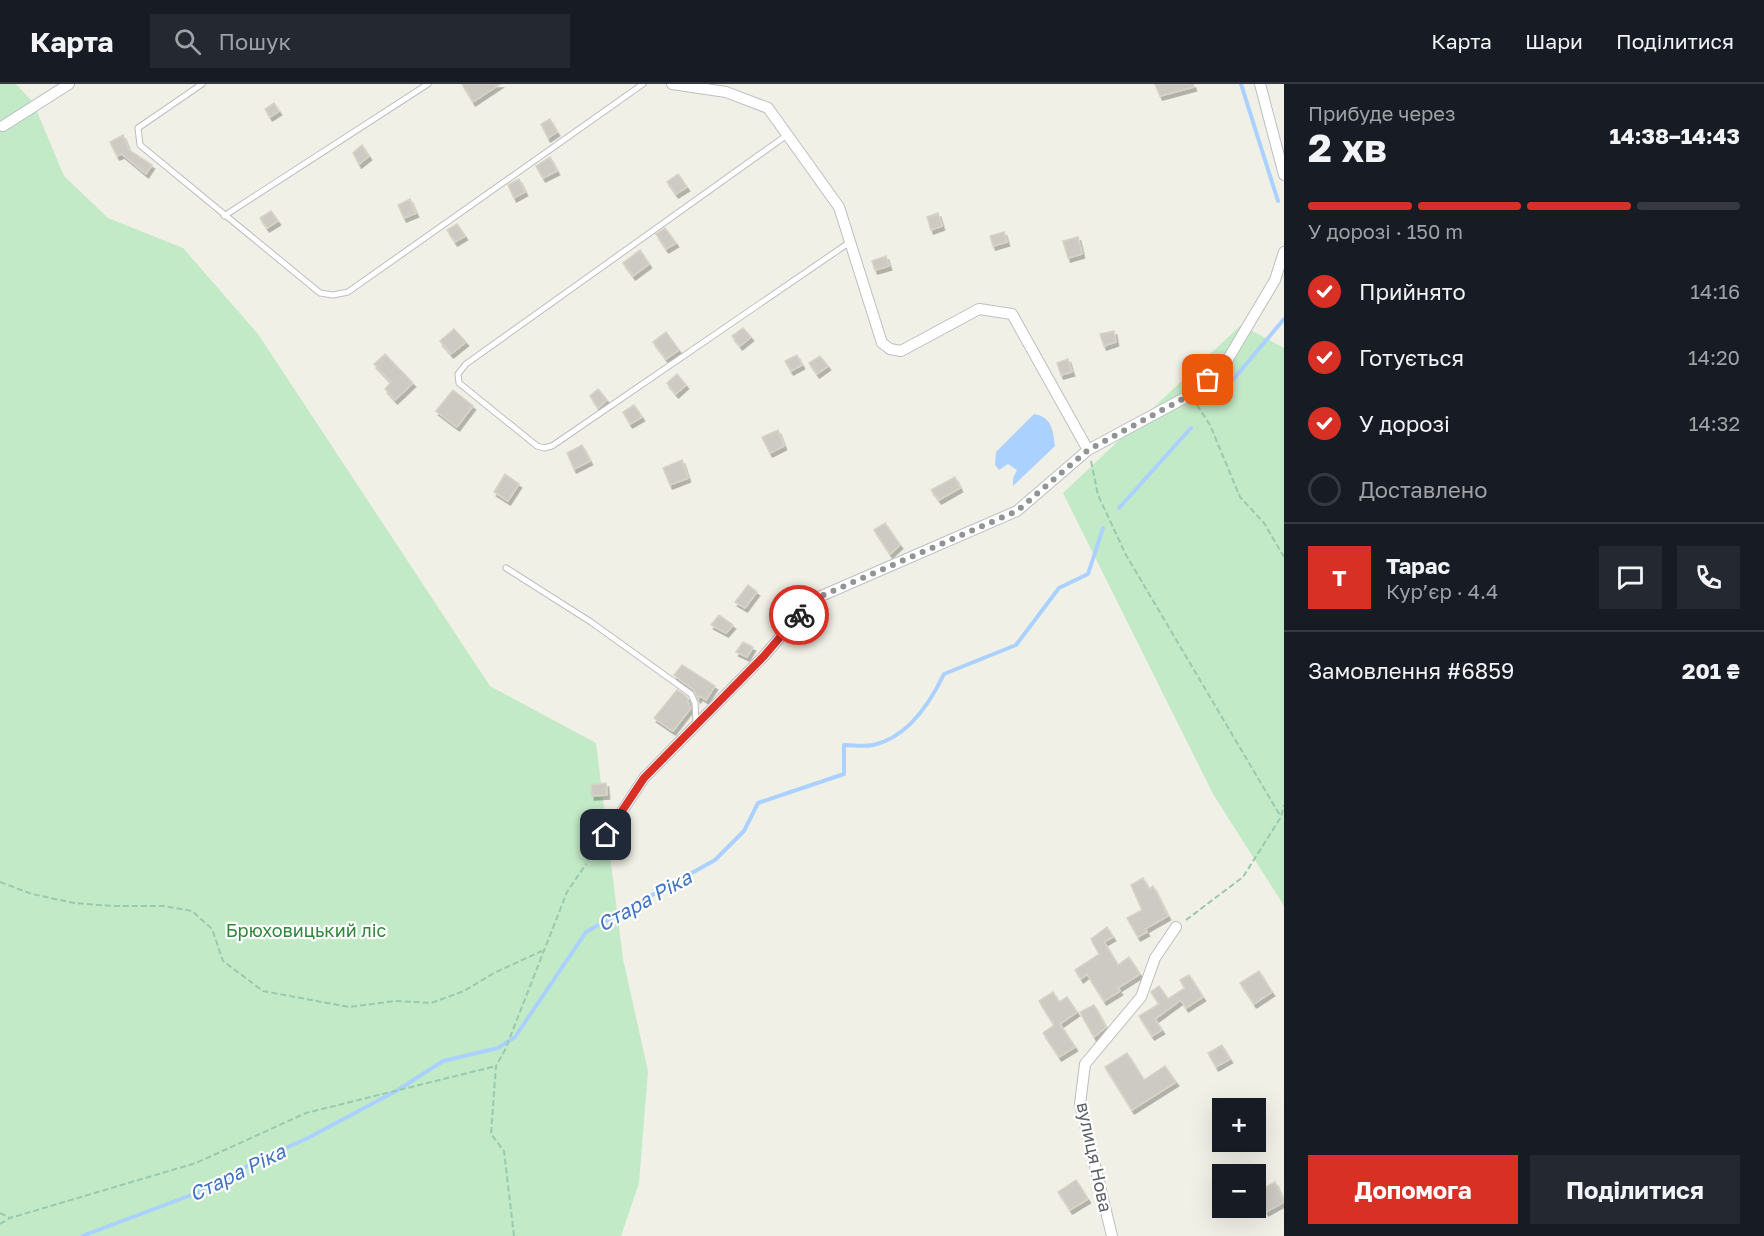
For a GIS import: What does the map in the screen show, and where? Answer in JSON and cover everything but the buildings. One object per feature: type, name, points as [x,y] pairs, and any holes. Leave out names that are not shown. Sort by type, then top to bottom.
[{"type":"street","points":[[3,126],[69,84]]},
{"type":"street","points":[[672,84],[726,92],[768,108],[838,207],[882,343],[890,349],[901,351],[979,309],[1012,314],[1088,450]]},
{"type":"street","points":[[1260,84],[1284,175]]},
{"type":"street","points":[[594,854],[644,778],[764,656],[812,600],[1017,511],[1088,450],[1190,395],[1225,364],[1275,280],[1284,252]]},
{"type":"street","name":"вулиця Нова","points":[[1112,1236],[1080,1104],[1085,1064],[1141,997],[1155,958],[1176,927]]},
{"type":"lane","points":[[202,84],[138,128],[137,136],[140,145],[320,293],[333,295],[348,292],[643,84]]},
{"type":"lane","points":[[224,216],[428,84]]},
{"type":"lane","points":[[787,135],[466,364],[458,374],[459,383],[537,446],[544,448],[552,446],[850,242]]},
{"type":"lane","points":[[507,568],[591,622],[691,694],[695,703],[696,724]]},
{"type":"path","points":[[1190,395],[1210,424],[1240,497],[1264,523],[1284,557]]},
{"type":"path","points":[[1088,450],[1098,495],[1126,555],[1281,817]]},
{"type":"path","points":[[1176,927],[1243,877],[1281,817],[1284,805]]},
{"type":"path","points":[[514,1236],[504,1151],[490,1134],[496,1066],[505,1050],[567,892],[594,854]]},
{"type":"path","points":[[0,882],[32,894],[74,903],[164,906],[192,911],[212,928],[223,961],[263,991],[349,1007],[395,1001],[430,1003],[464,991],[494,973],[542,951]]},
{"type":"path","points":[[0,1224],[10,1218],[196,1163],[306,1113],[496,1066]]},
{"type":"path","points":[[0,1213],[10,1218]]},
{"type":"green space","name":"Брюховицький ліс","points":[[0,84],[16,84],[33,102],[64,176],[108,218],[183,248],[258,334],[490,686],[596,743],[623,959],[648,1071],[639,1183],[621,1236],[0,1236]]},
{"type":"green space","points":[[1241,325],[1284,348],[1284,906],[1213,794],[1063,493]]},
{"type":"water","points":[[1034,414],[1048,421],[1055,446],[1013,486],[1013,478],[1017,470],[1008,464],[999,470],[995,465],[996,452]]},
{"type":"waterway","name":"Стара Ріка","points":[[1241,84],[1278,201]]},
{"type":"waterway","name":"Стара Ріка","points":[[1216,400],[1284,319]]},
{"type":"waterway","name":"Стара Ріка","points":[[1119,508],[1191,428]]},
{"type":"waterway","name":"Стара Ріка","points":[[82,1236],[210,1188],[256,1161],[306,1139],[398,1090],[443,1061],[498,1048],[515,1037],[586,932],[715,860],[744,831],[758,803],[844,774],[844,745],[873,745],[896,735],[916,718],[944,674],[1016,645],[1059,588],[1088,574],[1103,528]]},
{"type":"way so far","points":[[799,615],[812,600],[1017,511],[1088,450],[1190,395],[1208,380]]},
{"type":"route","points":[[606,835],[644,778],[764,656],[799,615]]}]
